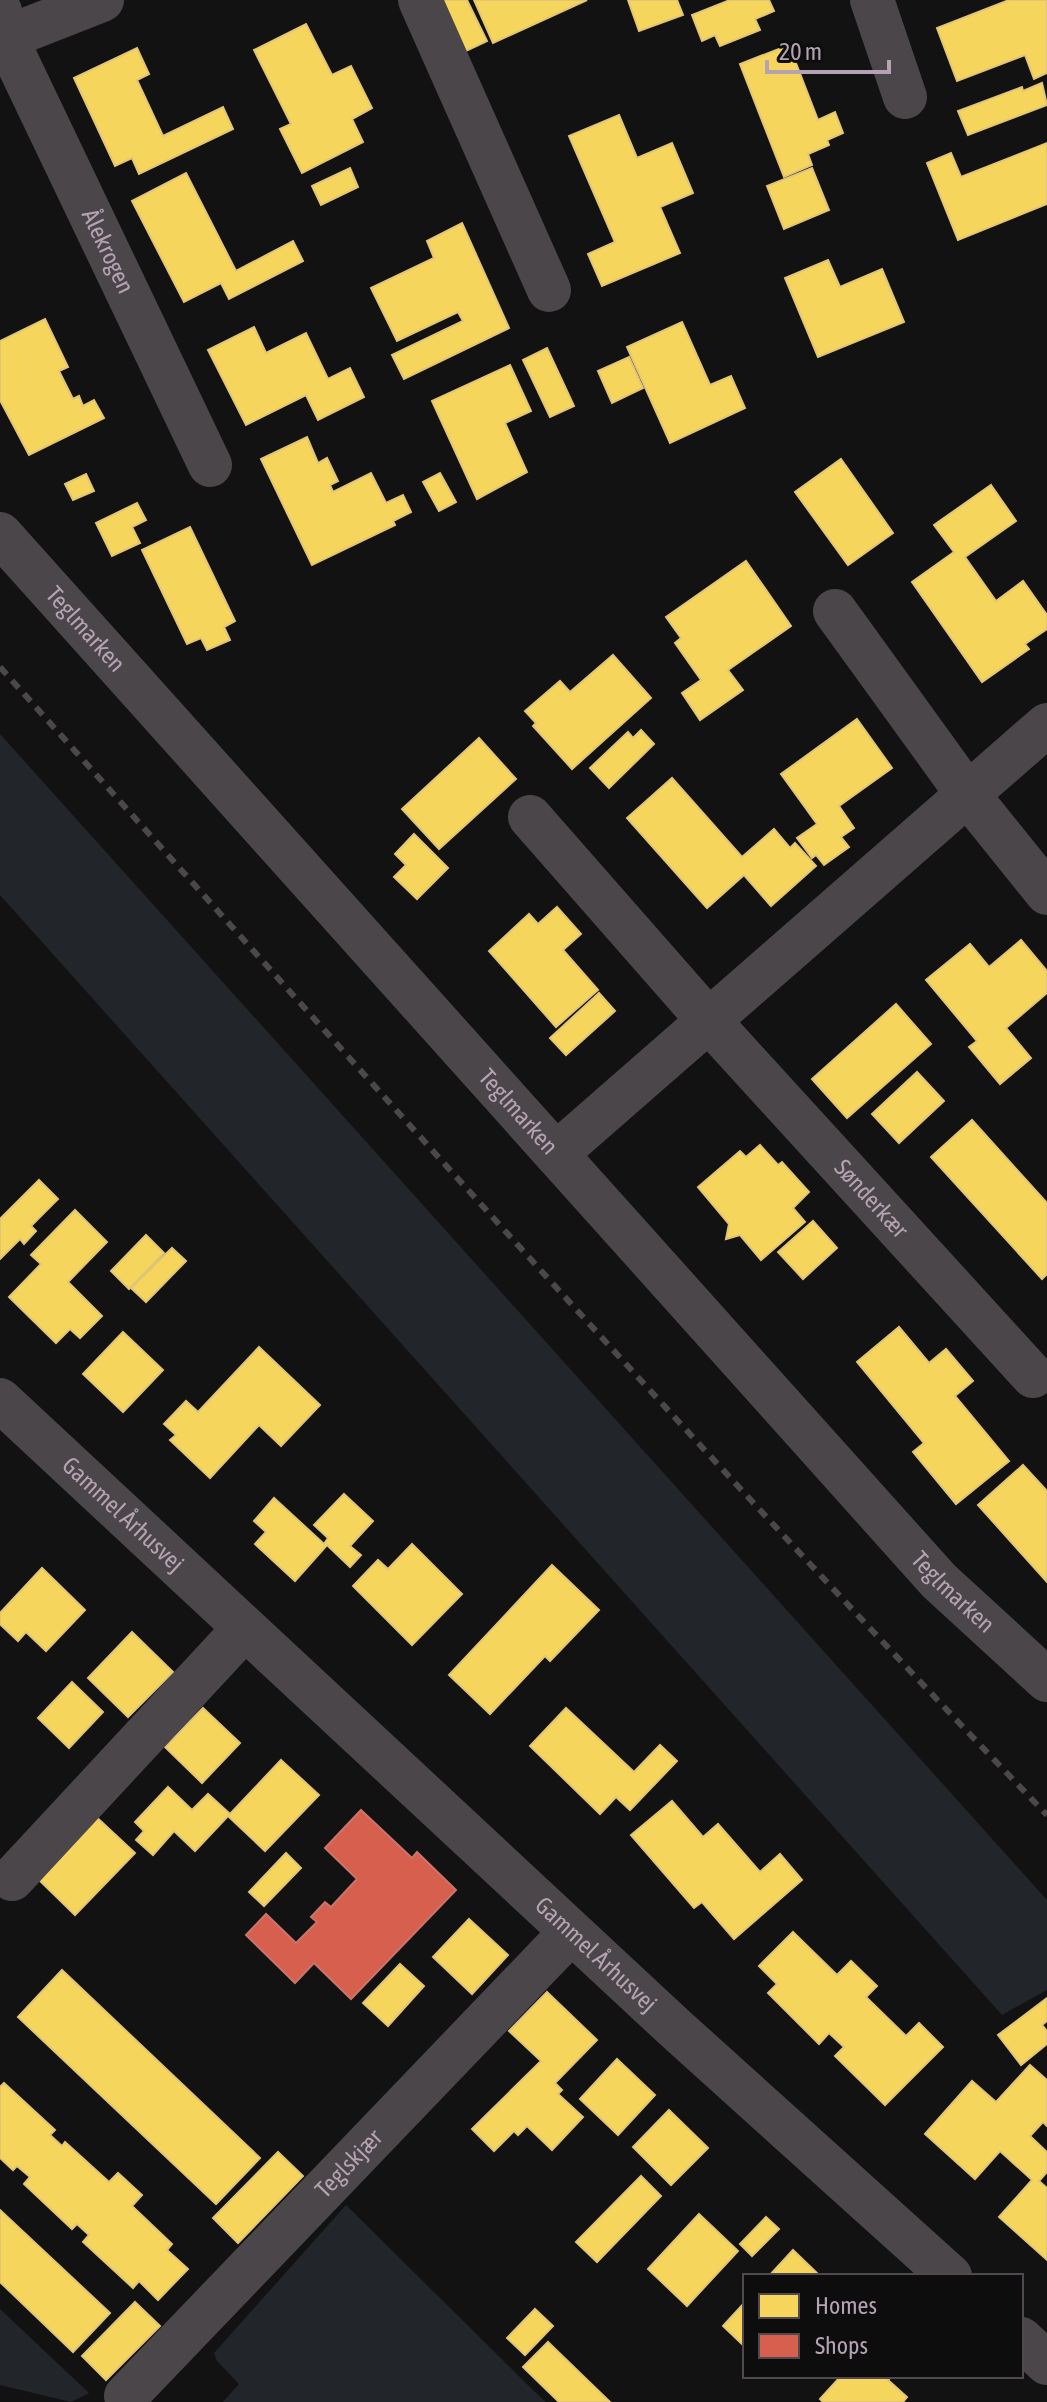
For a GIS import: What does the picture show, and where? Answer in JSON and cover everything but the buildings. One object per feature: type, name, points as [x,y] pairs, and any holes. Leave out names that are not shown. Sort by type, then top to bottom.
[{"type":"street","name":"Ålekrogen","points":[[102,0],[2,30],[210,465]]},
{"type":"street","points":[[420,0],[549,290]]},
{"type":"street","points":[[872,0],[905,97]]},
{"type":"street","name":"Teglmarken","points":[[0,534],[939,1581],[1047,1680]]},
{"type":"street","points":[[835,611],[968,795],[1047,893]]},
{"type":"street","points":[[556,1154],[1047,725]]},
{"type":"street","name":"Sønderkær","points":[[530,817],[709,1021],[1033,1376]]},
{"type":"street","name":"Gammel Århusvej","points":[[0,1401],[571,1932],[948,2274]]},
{"type":"street","points":[[12,1879],[244,1629]]},
{"type":"street","name":"Teglskjær","points":[[126,2396],[571,1932]]},
{"type":"street","points":[[1023,2341],[1047,2363]]},
{"type":"shaded area","points":[[0,734],[1047,1900],[1047,1990],[1002,2015],[0,895]]},
{"type":"shaded area","points":[[346,2205],[546,2402],[223,2402],[239,2384],[217,2361],[214,2353]]},
{"type":"shaded area","points":[[0,2309],[89,2393],[71,2402],[0,2385]]},
{"type":"railway","points":[[0,667],[649,1389],[1047,1815]]}]
